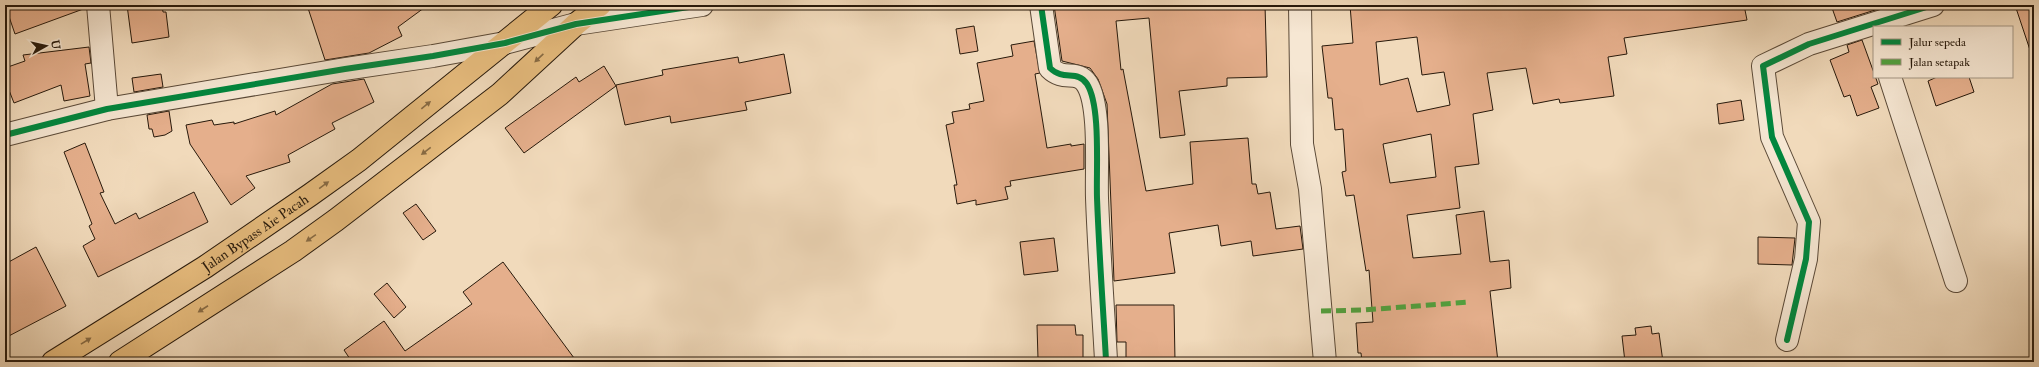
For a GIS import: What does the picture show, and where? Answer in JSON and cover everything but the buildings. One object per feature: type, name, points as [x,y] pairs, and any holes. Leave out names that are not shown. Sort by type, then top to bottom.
[{"type":"highway","name":"Jalan Bypass Aie Pacah","points":[[53,362],[263,228],[359,160],[446,88],[505,43],[551,5]]},
{"type":"highway","points":[[120,362],[330,225],[500,94],[576,24],[600,5]]},
{"type":"street","points":[[98,5],[107,109]]},
{"type":"street","points":[[5,135],[107,109],[505,43],[576,24],[702,5]]},
{"type":"street","points":[[1042,5],[1050,68],[1061,76],[1076,75],[1082,78],[1087,84],[1092,97],[1094,111],[1097,199],[1106,360]]},
{"type":"street","points":[[1300,5],[1302,144],[1310,189],[1325,362]]},
{"type":"street","points":[[1788,340],[1806,259],[1809,222],[1772,137],[1763,66],[1809,44],[1873,26],[1933,5]]},
{"type":"street","points":[[1890,78],[1956,281]]},
{"type":"marked path","points":[[1321,311],[1364,310],[1469,302]]},
{"type":"cycle path","points":[[5,135],[107,109],[345,69],[433,56],[505,43],[576,24],[702,5]]},
{"type":"cycle path","points":[[1041,5],[1050,68],[1060,74],[1079,77],[1083,80],[1087,84],[1094,107],[1097,139],[1097,198],[1106,360]]},
{"type":"cycle path","points":[[1787,340],[1806,259],[1809,222],[1772,137],[1763,66],[1809,44],[1933,5]]}]
